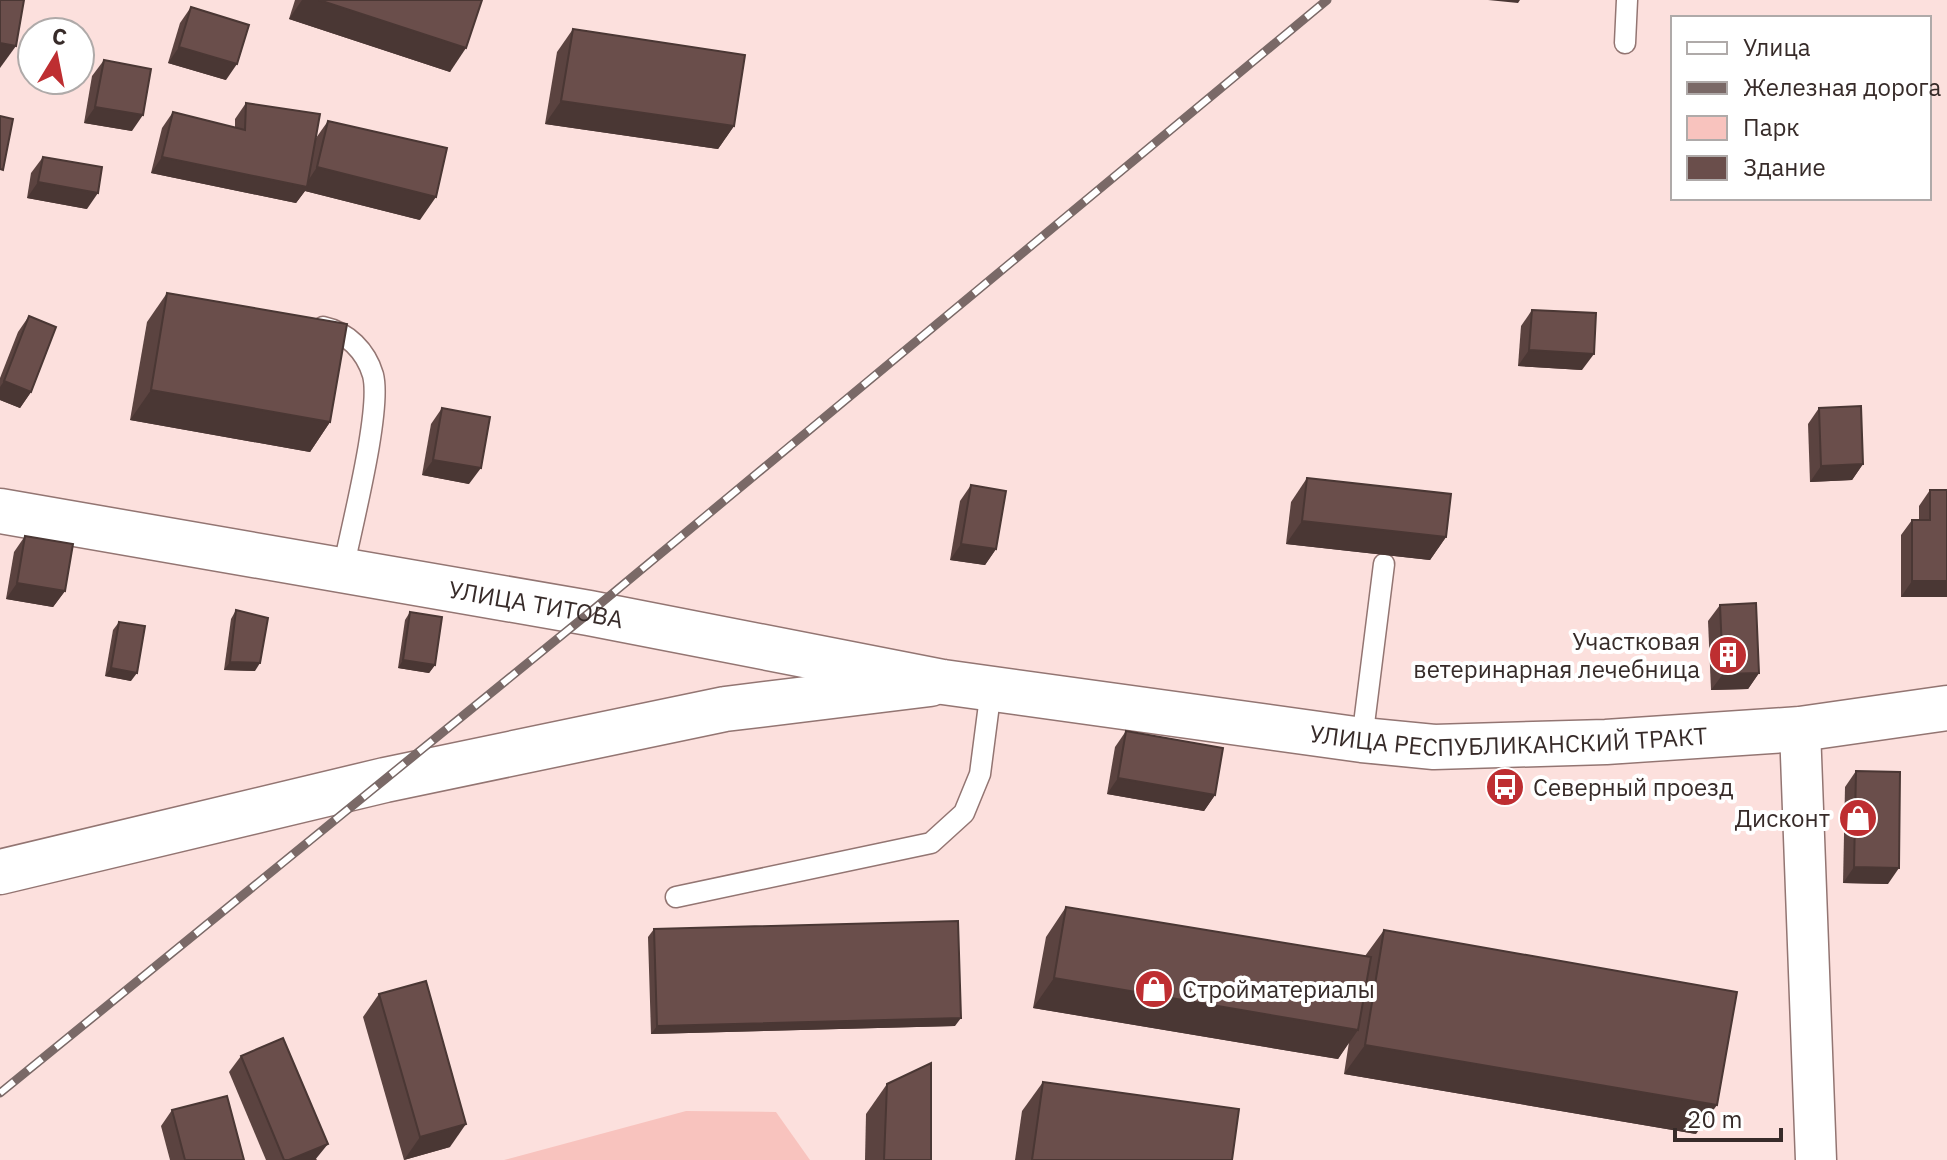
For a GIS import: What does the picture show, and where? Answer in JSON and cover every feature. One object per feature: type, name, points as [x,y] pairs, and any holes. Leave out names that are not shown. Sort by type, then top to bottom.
[{"type":"main road","name":"УЛИЦА ТИТОВА","points":[[0,511],[343,570],[943,682],[1072,700]]},
{"type":"main road","points":[[0,872],[385,780],[725,709],[943,682]]},
{"type":"main road","name":"УЛИЦА РЕСПУБЛИКАНСКИЙ ТРАКТ","points":[[1072,700],[1434,747],[1606,742],[1800,729],[1947,708]]},
{"type":"street","points":[[1800,729],[1816,1160]]},
{"type":"lane","points":[[1625,43],[1627,0]]},
{"type":"lane","points":[[308,324],[338,330],[361,350],[373,376],[375,406],[343,570]]},
{"type":"lane","points":[[1362,740],[1384,564]]},
{"type":"lane","points":[[676,897],[931,843],[964,813],[980,774],[991,689]]},
{"type":"green space","points":[[686,1111],[776,1112],[810,1160],[504,1160]]},
{"type":"building","points":[[0,0],[24,0],[21,16],[16,16],[16,46],[0,43]]},
{"type":"building","points":[[319,0],[482,0],[466,48]]},
{"type":"building","points":[[191,7],[249,25],[237,64],[179,47]]},
{"type":"building","points":[[573,29],[745,55],[734,126],[561,101]]},
{"type":"building","points":[[104,60],[151,69],[143,115],[95,107]]},
{"type":"building","points":[[246,103],[320,114],[307,187],[162,157],[173,112],[245,130]]},
{"type":"building","points":[[0,116],[13,119],[3,170],[0,169]]},
{"type":"building","points":[[328,121],[447,148],[436,197],[317,167]]},
{"type":"building","points":[[43,157],[102,167],[98,193],[38,182]]},
{"type":"building","points":[[167,293],[347,324],[330,422],[151,390]]},
{"type":"building","points":[[1532,310],[1596,313],[1594,354],[1529,350]]},
{"type":"building","points":[[29,316],[56,327],[31,392],[4,381]]},
{"type":"building","points":[[1861,406],[1863,464],[1821,466],[1819,408]]},
{"type":"building","points":[[442,408],[490,417],[481,468],[433,460]]},
{"type":"building","points":[[1307,478],[1451,494],[1446,537],[1302,521]]},
{"type":"building","points":[[971,485],[1006,491],[996,549],[961,544]]},
{"type":"building","points":[[1930,490],[1947,490],[1947,581],[1912,581],[1912,520],[1930,520]]},
{"type":"building","points":[[25,536],[73,544],[65,591],[17,583]]},
{"type":"building","points":[[1756,603],[1759,673],[1723,674],[1720,605]]},
{"type":"building","points":[[236,610],[268,618],[260,663],[230,662]]},
{"type":"building","points":[[410,612],[442,617],[435,665],[403,660]]},
{"type":"building","points":[[119,622],[145,626],[137,673],[111,668]]},
{"type":"building","points":[[1126,731],[1223,748],[1215,795],[1118,778]]},
{"type":"building","points":[[1856,771],[1900,772],[1899,868],[1854,867]]},
{"type":"building","points":[[1066,907],[1371,957],[1358,1030],[1054,978]]},
{"type":"building","points":[[958,921],[961,1018],[657,1026],[654,929]]},
{"type":"building","points":[[1384,930],[1737,992],[1717,1105],[1365,1045]]},
{"type":"building","points":[[426,981],[466,1124],[420,1137],[379,994]]},
{"type":"building","points":[[283,1038],[328,1144],[289,1160],[284,1160],[241,1056]]},
{"type":"building","points":[[931,1063],[931,1160],[884,1160],[887,1084]]},
{"type":"building","points":[[1043,1082],[1239,1109],[1232,1160],[1032,1160]]},
{"type":"building","points":[[227,1096],[244,1160],[185,1160],[172,1110]]},
{"type":"railway","points":[[0,1093],[589,613],[1327,0]]},
{"type":"place","name":"Участковая ветеринарная лечебница","points":[[1728,655]]},
{"type":"place","name":"Северный проезд","points":[[1505,787]]},
{"type":"place","name":"Дисконт","points":[[1858,818]]},
{"type":"place","name":"Стройматериалы","points":[[1154,989]]}]
